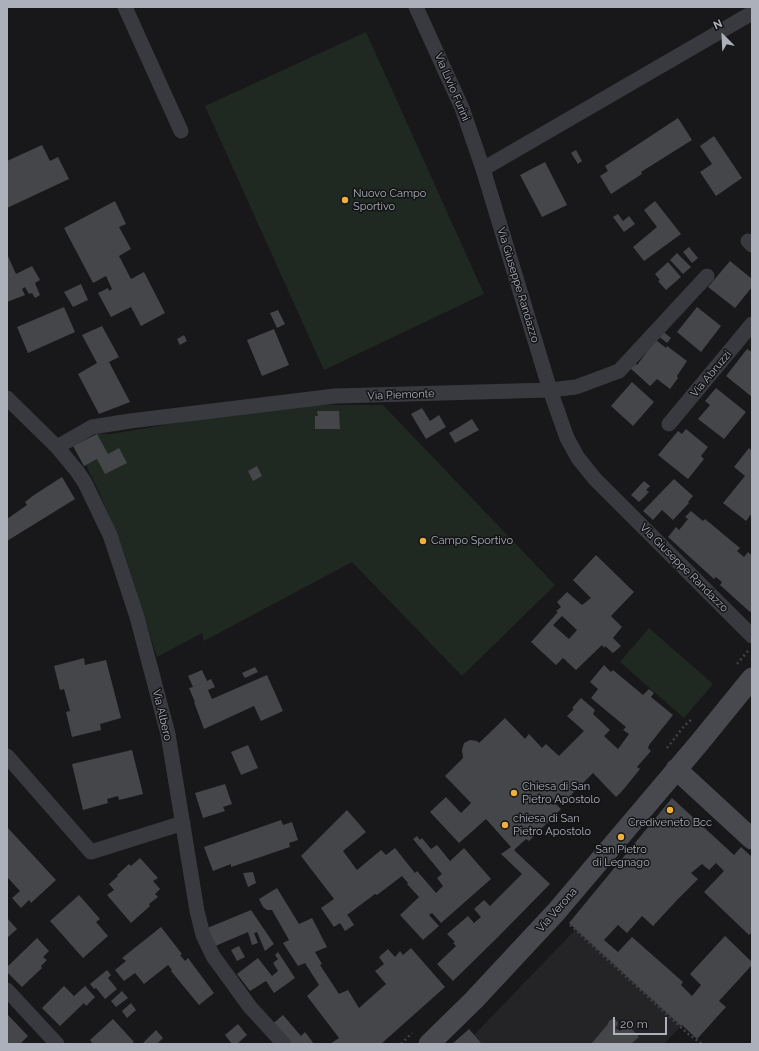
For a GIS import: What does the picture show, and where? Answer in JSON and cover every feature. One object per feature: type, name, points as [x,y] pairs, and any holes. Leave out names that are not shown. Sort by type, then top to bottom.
[{"type":"street","points":[[124,7],[181,131]]},
{"type":"street","name":"Via Livio Furini","points":[[416,7],[462,108],[483,169]]},
{"type":"street","points":[[483,169],[752,13]]},
{"type":"street","name":"Via Giuseppe Randazzo","points":[[483,169],[550,390],[567,438],[578,458],[590,474],[752,636]]},
{"type":"street","name":"Via Piemonte","points":[[57,447],[92,427],[327,397],[550,390],[576,387],[619,371],[707,276]]},
{"type":"street","name":"Via Abruzzi","points":[[669,424],[752,324]]},
{"type":"street","name":"Via Albero","points":[[7,398],[71,462],[85,483],[99,511],[116,553],[137,617],[168,734],[197,911],[203,934],[220,966],[250,1007],[284,1044]]},
{"type":"street","name":"Via Verona","points":[[429,1044],[474,1000],[556,912],[700,742],[752,678]]},
{"type":"street","points":[[7,756],[91,852],[183,823]]},
{"type":"street","points":[[676,769],[752,839]]},
{"type":"street","points":[[7,990],[57,1044]]},
{"type":"path","points":[[566,921],[687,1033],[702,1044]]},
{"type":"shaded area","name":"Nuovo Campo Sportivo","points":[[366,32],[484,294],[324,370],[205,106]]},
{"type":"shaded area","points":[[321,405],[383,405],[555,585],[462,676],[352,562],[204,641],[202,633],[157,657],[124,552],[99,492],[86,465],[84,466],[73,446],[97,434],[112,434],[239,412]]},
{"type":"shaded area","points":[[649,628],[713,684],[684,718],[620,662]]},
{"type":"shaded area","points":[[576,929],[681,1026],[664,1044],[482,1044],[474,1035]]},
{"type":"building","points":[[678,118],[692,140],[641,172],[642,174],[611,194],[600,176],[608,171],[605,166]]},
{"type":"building","points":[[714,136],[742,178],[716,196],[700,172],[712,164],[700,146]]},
{"type":"building","points":[[42,145],[50,161],[58,157],[69,179],[7,208],[7,161]]},
{"type":"building","points":[[576,150],[582,161],[578,164],[571,153]]},
{"type":"building","points":[[545,162],[567,205],[542,217],[520,175]]},
{"type":"building","points":[[115,201],[126,224],[119,227],[131,249],[119,256],[131,279],[144,272],[165,313],[141,326],[131,307],[111,317],[98,293],[108,288],[109,291],[112,289],[106,276],[93,283],[64,228]]},
{"type":"building","points":[[655,201],[681,234],[644,261],[633,247],[657,227],[644,210]]},
{"type":"building","points":[[618,214],[623,221],[629,216],[635,224],[624,232],[613,217]]},
{"type":"building","points":[[689,247],[698,258],[692,263],[683,252]]},
{"type":"building","points":[[677,253],[691,267],[683,274],[670,260]]},
{"type":"building","points":[[7,254],[16,274],[32,266],[40,280],[35,283],[40,295],[35,298],[32,293],[29,294],[25,287],[22,289],[25,295],[7,302]]},
{"type":"building","points":[[730,261],[752,279],[752,287],[735,308],[708,287]]},
{"type":"building","points":[[668,262],[681,277],[666,290],[658,281],[660,280],[655,274]]},
{"type":"building","points":[[81,284],[88,300],[73,307],[64,292]]},
{"type":"building","points":[[64,307],[75,332],[28,353],[17,327]]},
{"type":"building","points":[[697,307],[721,326],[701,352],[677,332]]},
{"type":"building","points":[[278,310],[285,324],[277,328],[270,313]]},
{"type":"building","points":[[102,326],[119,357],[109,362],[130,402],[99,414],[78,374],[97,363],[82,335]]},
{"type":"building","points":[[274,329],[289,365],[262,376],[247,340]]},
{"type":"building","points":[[661,330],[671,338],[667,343],[657,335]]},
{"type":"building","points":[[184,335],[187,341],[180,345],[177,339]]},
{"type":"building","points":[[656,340],[666,348],[667,346],[687,361],[670,389],[657,379],[650,386],[629,367],[634,362],[637,365]]},
{"type":"building","points":[[747,349],[752,352],[752,397],[726,376]]},
{"type":"building","points":[[632,382],[654,402],[633,426],[611,406]]},
{"type":"building","points":[[716,388],[746,412],[724,439],[698,419],[710,405],[705,401]]},
{"type":"building","points":[[422,408],[430,421],[439,415],[446,427],[426,439],[411,414]]},
{"type":"building","points":[[317,411],[339,411],[340,429],[315,429],[315,416],[318,416]]},
{"type":"building","points":[[472,419],[479,430],[455,443],[449,433]]},
{"type":"building","points":[[686,429],[708,447],[701,456],[704,459],[688,479],[658,455],[678,431],[682,434]]},
{"type":"building","points":[[97,434],[108,454],[119,448],[127,463],[105,474],[97,459],[84,466],[73,446]]},
{"type":"building","points":[[749,448],[752,451],[752,513],[746,521],[723,503],[745,476],[734,467]]},
{"type":"building","points":[[257,466],[262,476],[253,481],[248,471]]},
{"type":"building","points":[[62,477],[75,499],[7,541],[7,519],[27,505],[25,502],[34,495]]},
{"type":"building","points":[[674,479],[693,496],[688,502],[689,503],[673,520],[662,510],[653,520],[643,511]]},
{"type":"building","points":[[644,481],[650,486],[646,490],[649,492],[639,502],[631,495]]},
{"type":"building","points":[[691,511],[703,521],[705,519],[740,548],[737,551],[744,557],[748,552],[752,556],[752,610],[750,612],[720,585],[722,582],[716,577],[714,579],[668,537],[676,527],[679,530],[688,519],[685,517]]},
{"type":"building","points":[[596,555],[634,592],[611,616],[622,627],[613,638],[621,646],[613,653],[605,646],[604,648],[602,645],[576,670],[563,658],[556,665],[531,642],[558,612],[556,611],[561,607],[557,602],[567,592],[582,605],[591,598],[573,580]],"holes":[[[562,616],[577,630],[569,639],[553,625]]]},
{"type":"building","points":[[84,658],[85,665],[106,660],[121,718],[100,724],[101,730],[72,737],[66,712],[70,711],[64,689],[60,690],[54,666]]},
{"type":"building","points":[[604,665],[611,672],[613,670],[643,695],[649,689],[654,693],[651,697],[673,715],[649,745],[648,748],[651,751],[637,767],[640,769],[616,797],[593,773],[566,800],[559,794],[550,803],[553,805],[555,803],[561,809],[529,841],[526,839],[514,850],[550,884],[453,981],[437,964],[456,946],[453,943],[455,942],[447,934],[468,916],[474,923],[481,917],[474,909],[484,900],[490,906],[522,874],[501,854],[511,847],[486,819],[459,843],[430,812],[446,797],[461,813],[471,803],[445,776],[463,758],[462,750],[464,743],[470,740],[477,741],[479,743],[505,718],[525,739],[529,734],[542,748],[546,744],[559,756],[584,731],[567,716],[574,709],[572,708],[581,698],[595,710],[593,714],[610,730],[604,736],[618,749],[629,734],[623,730],[626,727],[591,698],[598,689],[590,682]]},
{"type":"building","points":[[255,667],[258,672],[245,678],[242,673]]},
{"type":"building","points":[[202,670],[207,681],[211,679],[215,687],[208,690],[212,699],[267,675],[283,711],[261,721],[254,706],[204,729],[189,688],[193,687],[188,676]]},
{"type":"building","points":[[248,745],[258,768],[241,775],[231,752]]},
{"type":"building","points":[[132,750],[143,794],[119,800],[118,796],[107,799],[108,803],[83,810],[72,764]]},
{"type":"building","points":[[225,784],[232,804],[223,807],[225,811],[203,818],[195,793]]},
{"type":"building","points":[[672,798],[734,855],[741,847],[752,857],[752,932],[749,935],[704,892],[724,871],[716,863],[709,870],[702,864],[691,873],[698,879],[653,926],[642,916],[627,933],[618,925],[604,940],[618,952],[632,937],[683,982],[681,985],[692,996],[701,985],[690,974],[725,936],[752,962],[752,965],[719,1001],[726,1007],[697,1039],[569,923]]},
{"type":"building","points":[[347,810],[366,832],[343,851],[357,870],[381,850],[386,855],[395,848],[415,873],[417,871],[436,893],[443,886],[437,878],[442,874],[413,839],[417,836],[420,840],[422,838],[431,849],[437,845],[450,861],[464,848],[491,879],[441,923],[432,913],[429,915],[439,926],[423,940],[400,915],[419,897],[402,876],[347,915],[354,925],[345,931],[340,923],[334,927],[321,908],[334,899],[301,856]]},
{"type":"building","points":[[281,820],[283,825],[292,822],[298,840],[289,843],[290,847],[231,867],[231,864],[213,871],[204,847]]},
{"type":"building","points":[[7,827],[56,880],[31,903],[29,900],[21,908],[12,898],[20,891],[7,877]]},
{"type":"building","points":[[140,858],[158,878],[153,881],[160,889],[155,894],[158,897],[149,904],[150,906],[131,923],[107,895],[114,890],[109,884],[118,876],[117,875],[129,864],[131,866]]},
{"type":"building","points":[[253,872],[256,883],[248,887],[243,873]]},
{"type":"building","points":[[277,888],[299,924],[312,918],[327,947],[315,952],[322,964],[320,965],[339,994],[348,990],[359,1008],[386,984],[375,971],[384,964],[379,957],[388,949],[395,957],[400,951],[403,955],[411,948],[445,987],[381,1044],[330,1044],[339,1038],[307,996],[319,985],[305,963],[298,966],[283,943],[289,940],[272,910],[267,910],[263,907],[259,899]]},
{"type":"building","points":[[79,895],[100,919],[96,922],[108,936],[83,958],[50,921]]},
{"type":"building","points":[[251,910],[274,944],[265,951],[257,932],[254,933],[258,943],[252,945],[248,932],[213,947],[205,929]]},
{"type":"building","points":[[7,918],[17,929],[7,938]]},
{"type":"building","points":[[161,927],[182,954],[180,955],[185,961],[188,958],[214,993],[199,1005],[171,971],[172,970],[168,965],[144,984],[135,973],[124,981],[115,970],[126,961],[122,958]]},
{"type":"building","points":[[37,938],[49,951],[43,957],[47,960],[41,966],[42,968],[22,987],[7,972],[7,967]]},
{"type":"building","points":[[239,946],[245,957],[237,961],[231,950]]},
{"type":"building","points":[[278,952],[295,978],[274,993],[266,981],[250,991],[237,974],[258,958],[272,976],[278,971],[273,963],[278,959],[275,955]]},
{"type":"building","points":[[107,970],[111,975],[108,978],[117,989],[105,999],[96,988],[94,989],[90,984]]},
{"type":"building","points":[[64,986],[74,996],[85,986],[95,997],[86,1006],[84,1003],[60,1026],[42,1008]]},
{"type":"building","points":[[122,991],[128,998],[116,1007],[111,1001]]},
{"type":"building","points":[[131,1003],[136,1010],[127,1018],[122,1011]]},
{"type":"building","points":[[7,1014],[28,1036],[20,1044],[7,1044]]},
{"type":"building","points":[[283,1015],[301,1036],[305,1032],[314,1044],[285,1044],[269,1027]]},
{"type":"building","points":[[614,1018],[618,1023],[615,1028],[620,1031],[627,1024],[639,1037],[632,1043],[633,1044],[591,1044],[609,1021]]},
{"type":"building","points":[[113,1019],[134,1042],[131,1044],[93,1044],[90,1040]]},
{"type":"building","points":[[238,1024],[247,1035],[237,1044],[232,1044],[225,1035]]},
{"type":"building","points":[[469,1029],[482,1044],[452,1044]]},
{"type":"building","points":[[156,1030],[163,1038],[157,1044],[143,1043]]},
{"type":"place","name":"Nuovo Campo Sportivo","points":[[345,200]]},
{"type":"place","name":"Campo Sportivo","points":[[423,541]]},
{"type":"place","name":"Chiesa di San Pietro Apostolo","points":[[514,793]]},
{"type":"place","name":"Crediveneto Bcc","points":[[670,810]]},
{"type":"place","name":"chiesa di San Pietro Apostolo","points":[[505,825]]},
{"type":"place","name":"San Pietro di Legnago","points":[[621,837]]}]
